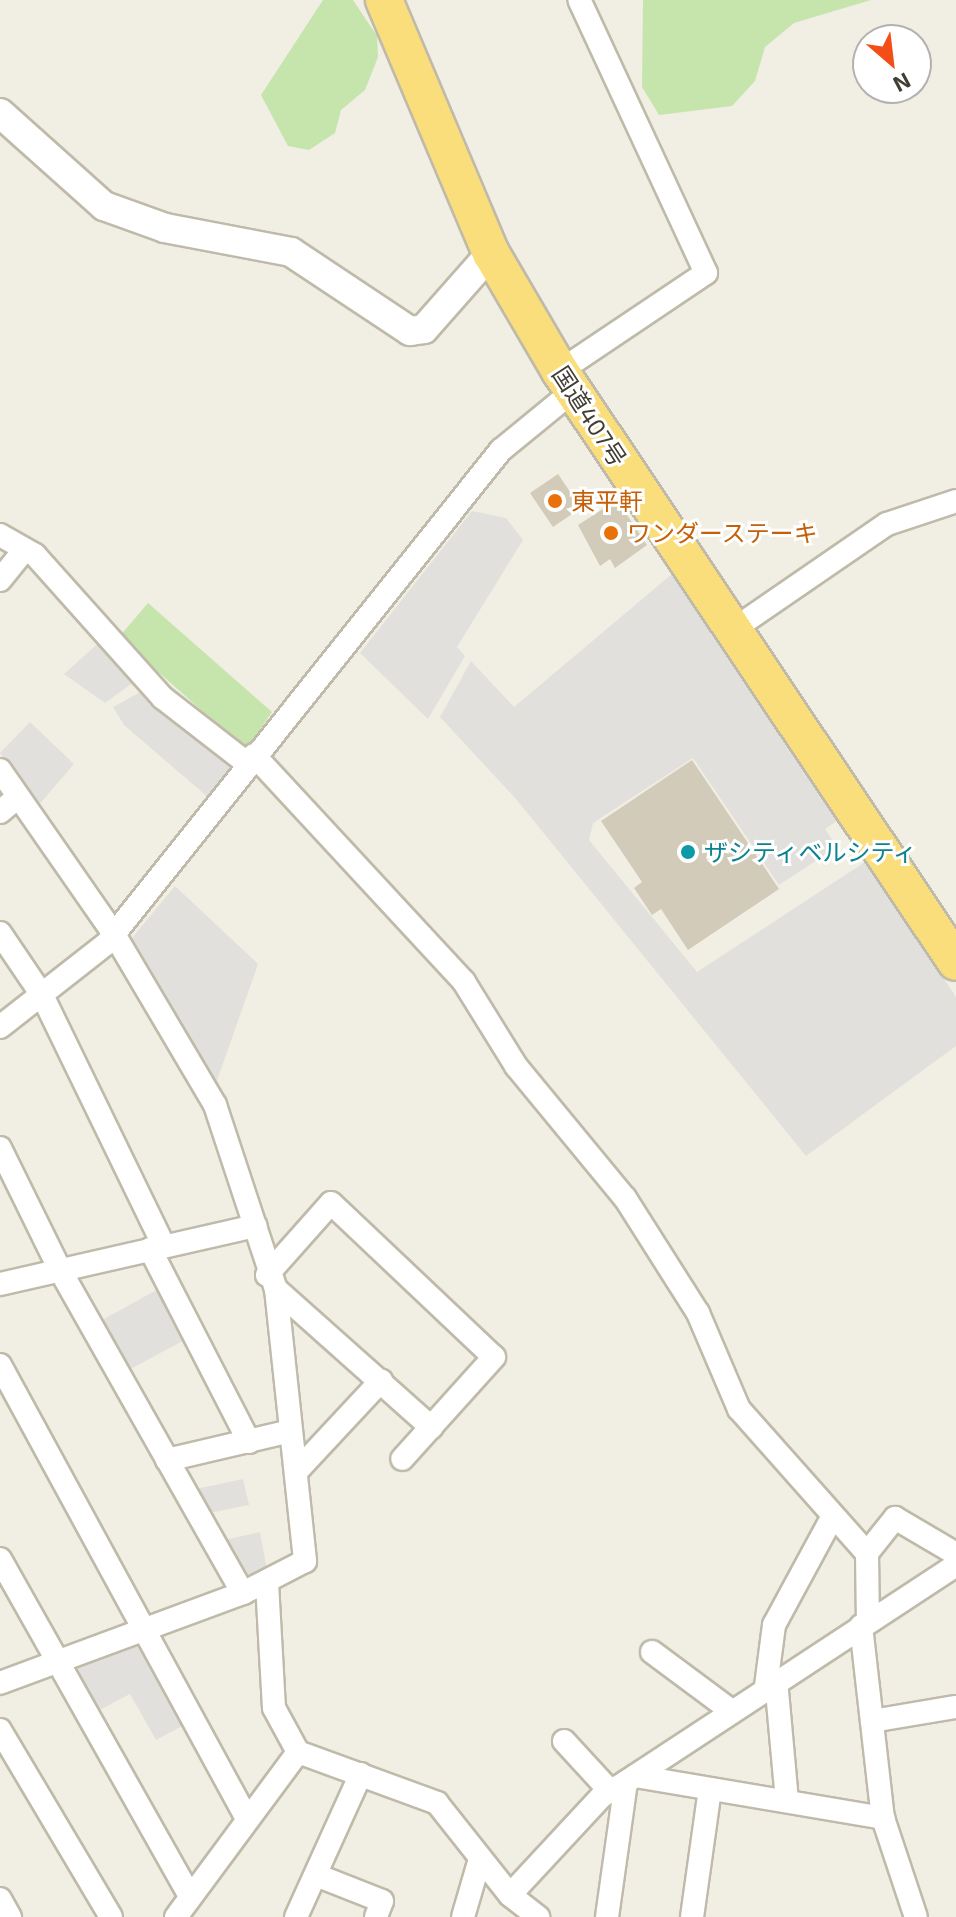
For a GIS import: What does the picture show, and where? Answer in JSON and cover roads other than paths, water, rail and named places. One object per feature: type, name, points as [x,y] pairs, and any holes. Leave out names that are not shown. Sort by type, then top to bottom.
[{"type":"highway","name":"国道407号","points":[[384,0],[491,253],[566,381],[956,962]]},
{"type":"street","points":[[0,1027],[114,934],[501,450],[566,381],[706,273],[579,0]]},
{"type":"street","points":[[0,113],[104,206],[165,228],[291,252],[410,331],[424,329],[491,253]]},
{"type":"street","points":[[734,629],[887,524],[956,501]]},
{"type":"street","points":[[0,535],[24,550],[108,631],[163,698],[251,760],[464,982],[516,1066],[665,1255],[739,1409],[867,1553]]},
{"type":"street","points":[[0,580],[24,550]]},
{"type":"street","points":[[0,770],[114,934],[215,1105],[272,1282],[305,1561],[243,1593],[0,1683]]},
{"type":"street","points":[[0,812],[18,797]]},
{"type":"street","points":[[0,933],[42,995],[249,1442]]},
{"type":"street","points":[[0,1148],[60,1270],[243,1593]]},
{"type":"street","points":[[272,1282],[331,1203],[494,1357],[402,1459]]},
{"type":"street","points":[[0,1284],[256,1226]]},
{"type":"street","points":[[272,1282],[431,1427]]},
{"type":"street","points":[[0,1365],[245,1815]]},
{"type":"street","points":[[296,1472],[381,1381]]},
{"type":"street","points":[[167,1460],[291,1431]]},
{"type":"street","points":[[787,1801],[771,1683],[774,1625],[833,1516]]},
{"type":"street","points":[[916,1917],[883,1818],[864,1624],[867,1553],[895,1518],[956,1554]]},
{"type":"street","points":[[0,1559],[58,1661],[187,1909]]},
{"type":"street","points":[[510,1895],[624,1783],[771,1683],[956,1565]]},
{"type":"street","points":[[267,1583],[274,1708],[298,1752],[437,1803],[510,1895],[538,1917]]},
{"type":"street","points":[[652,1652],[730,1710]]},
{"type":"street","points":[[872,1721],[956,1707]]},
{"type":"street","points":[[0,1730],[111,1917]]},
{"type":"street","points":[[564,1741],[624,1783],[710,1789],[883,1818]]},
{"type":"street","points":[[187,1909],[245,1815],[298,1752]]},
{"type":"street","points":[[296,1917],[361,1774]]},
{"type":"street","points":[[607,1917],[624,1783]]},
{"type":"street","points":[[692,1917],[710,1789]]},
{"type":"street","points":[[463,1917],[480,1859]]},
{"type":"street","points":[[316,1875],[382,1901],[376,1917]]},
{"type":"street","points":[[0,1899],[10,1917]]},
{"type":"place","name":"東平軒","points":[[555,501]]},
{"type":"place","name":"ワンダーステーキ","points":[[611,533]]},
{"type":"place","name":"ザシティベルシティ","points":[[688,852]]}]
